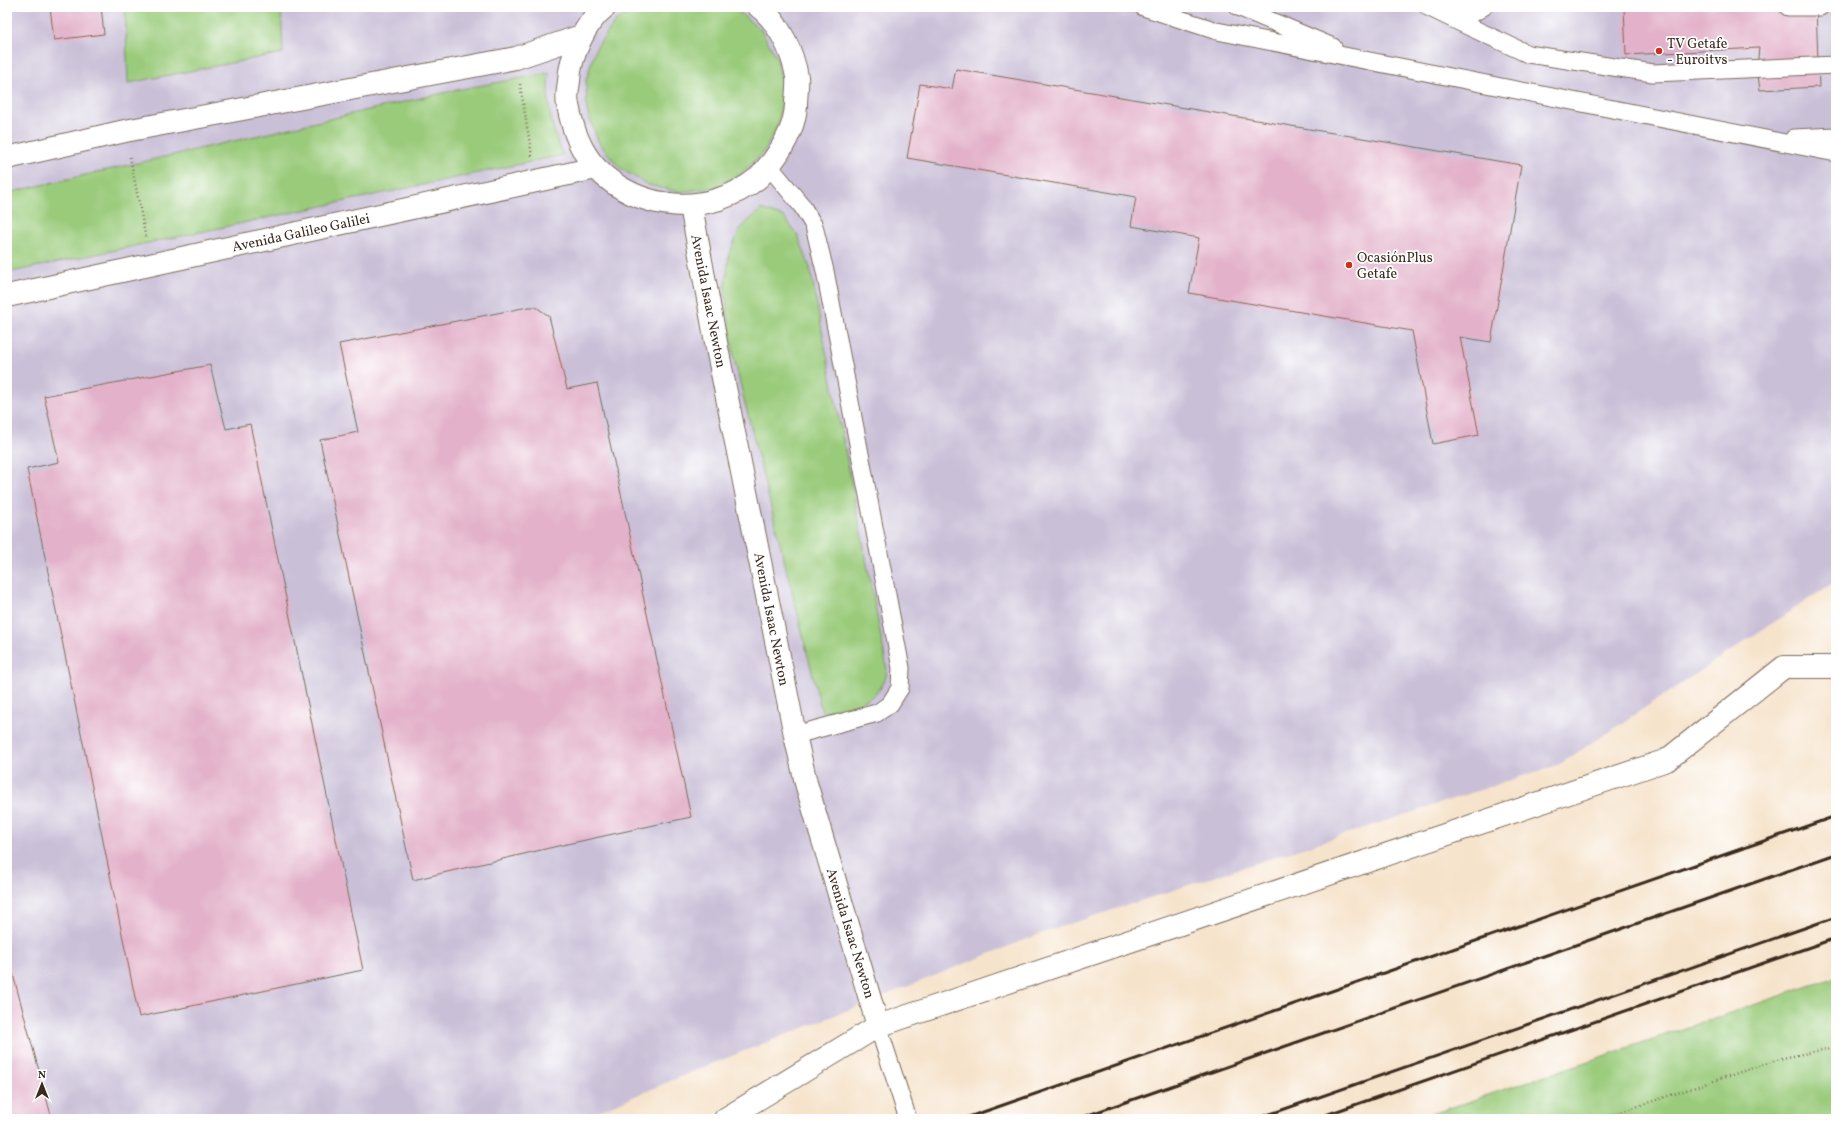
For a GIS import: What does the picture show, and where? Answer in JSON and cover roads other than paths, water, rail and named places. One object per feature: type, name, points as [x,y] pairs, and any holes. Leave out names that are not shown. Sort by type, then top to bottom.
[{"type":"street","points":[[605,7],[581,36],[569,69],[567,104],[577,138],[596,168],[623,190],[656,204],[691,206],[727,198],[759,178],[782,149],[795,114],[797,78],[786,42],[765,12],[759,7]]},
{"type":"street","points":[[7,158],[125,131],[516,58],[581,36]]},
{"type":"street","name":"Avenida Galileo Galilei","points":[[7,296],[596,168]]},
{"type":"street","name":"Avenida Isaac Newton","points":[[691,206],[717,348],[794,734],[806,783],[878,1026]]},
{"type":"street","points":[[725,1119],[878,1026],[1667,760],[1784,668],[1836,667]]},
{"type":"lane","points":[[1144,7],[1217,31],[1368,62],[1836,152]]},
{"type":"lane","points":[[1238,7],[1368,62]]},
{"type":"lane","points":[[1428,7],[1528,54],[1653,73],[1836,65]]},
{"type":"lane","points":[[1459,22],[1483,7]]},
{"type":"lane","points":[[1788,7],[1820,7]]},
{"type":"lane","points":[[1772,139],[1836,136]]},
{"type":"lane","points":[[769,166],[802,206],[814,226],[825,270],[901,668],[900,688],[890,704],[877,714],[794,734]]},
{"type":"lane","points":[[878,1026],[908,1119]]},
{"type":"railway","points":[[963,1119],[1836,816]]},
{"type":"railway","points":[[1077,1119],[1836,854]]},
{"type":"railway","points":[[1256,1119],[1836,917]]},
{"type":"railway","points":[[1314,1119],[1836,938]]},
{"type":"place","name":"TV Getafe - Euroitvs","points":[[1659,51]]},
{"type":"place","name":"OcasiónPlus Getafe","points":[[1349,265]]}]
